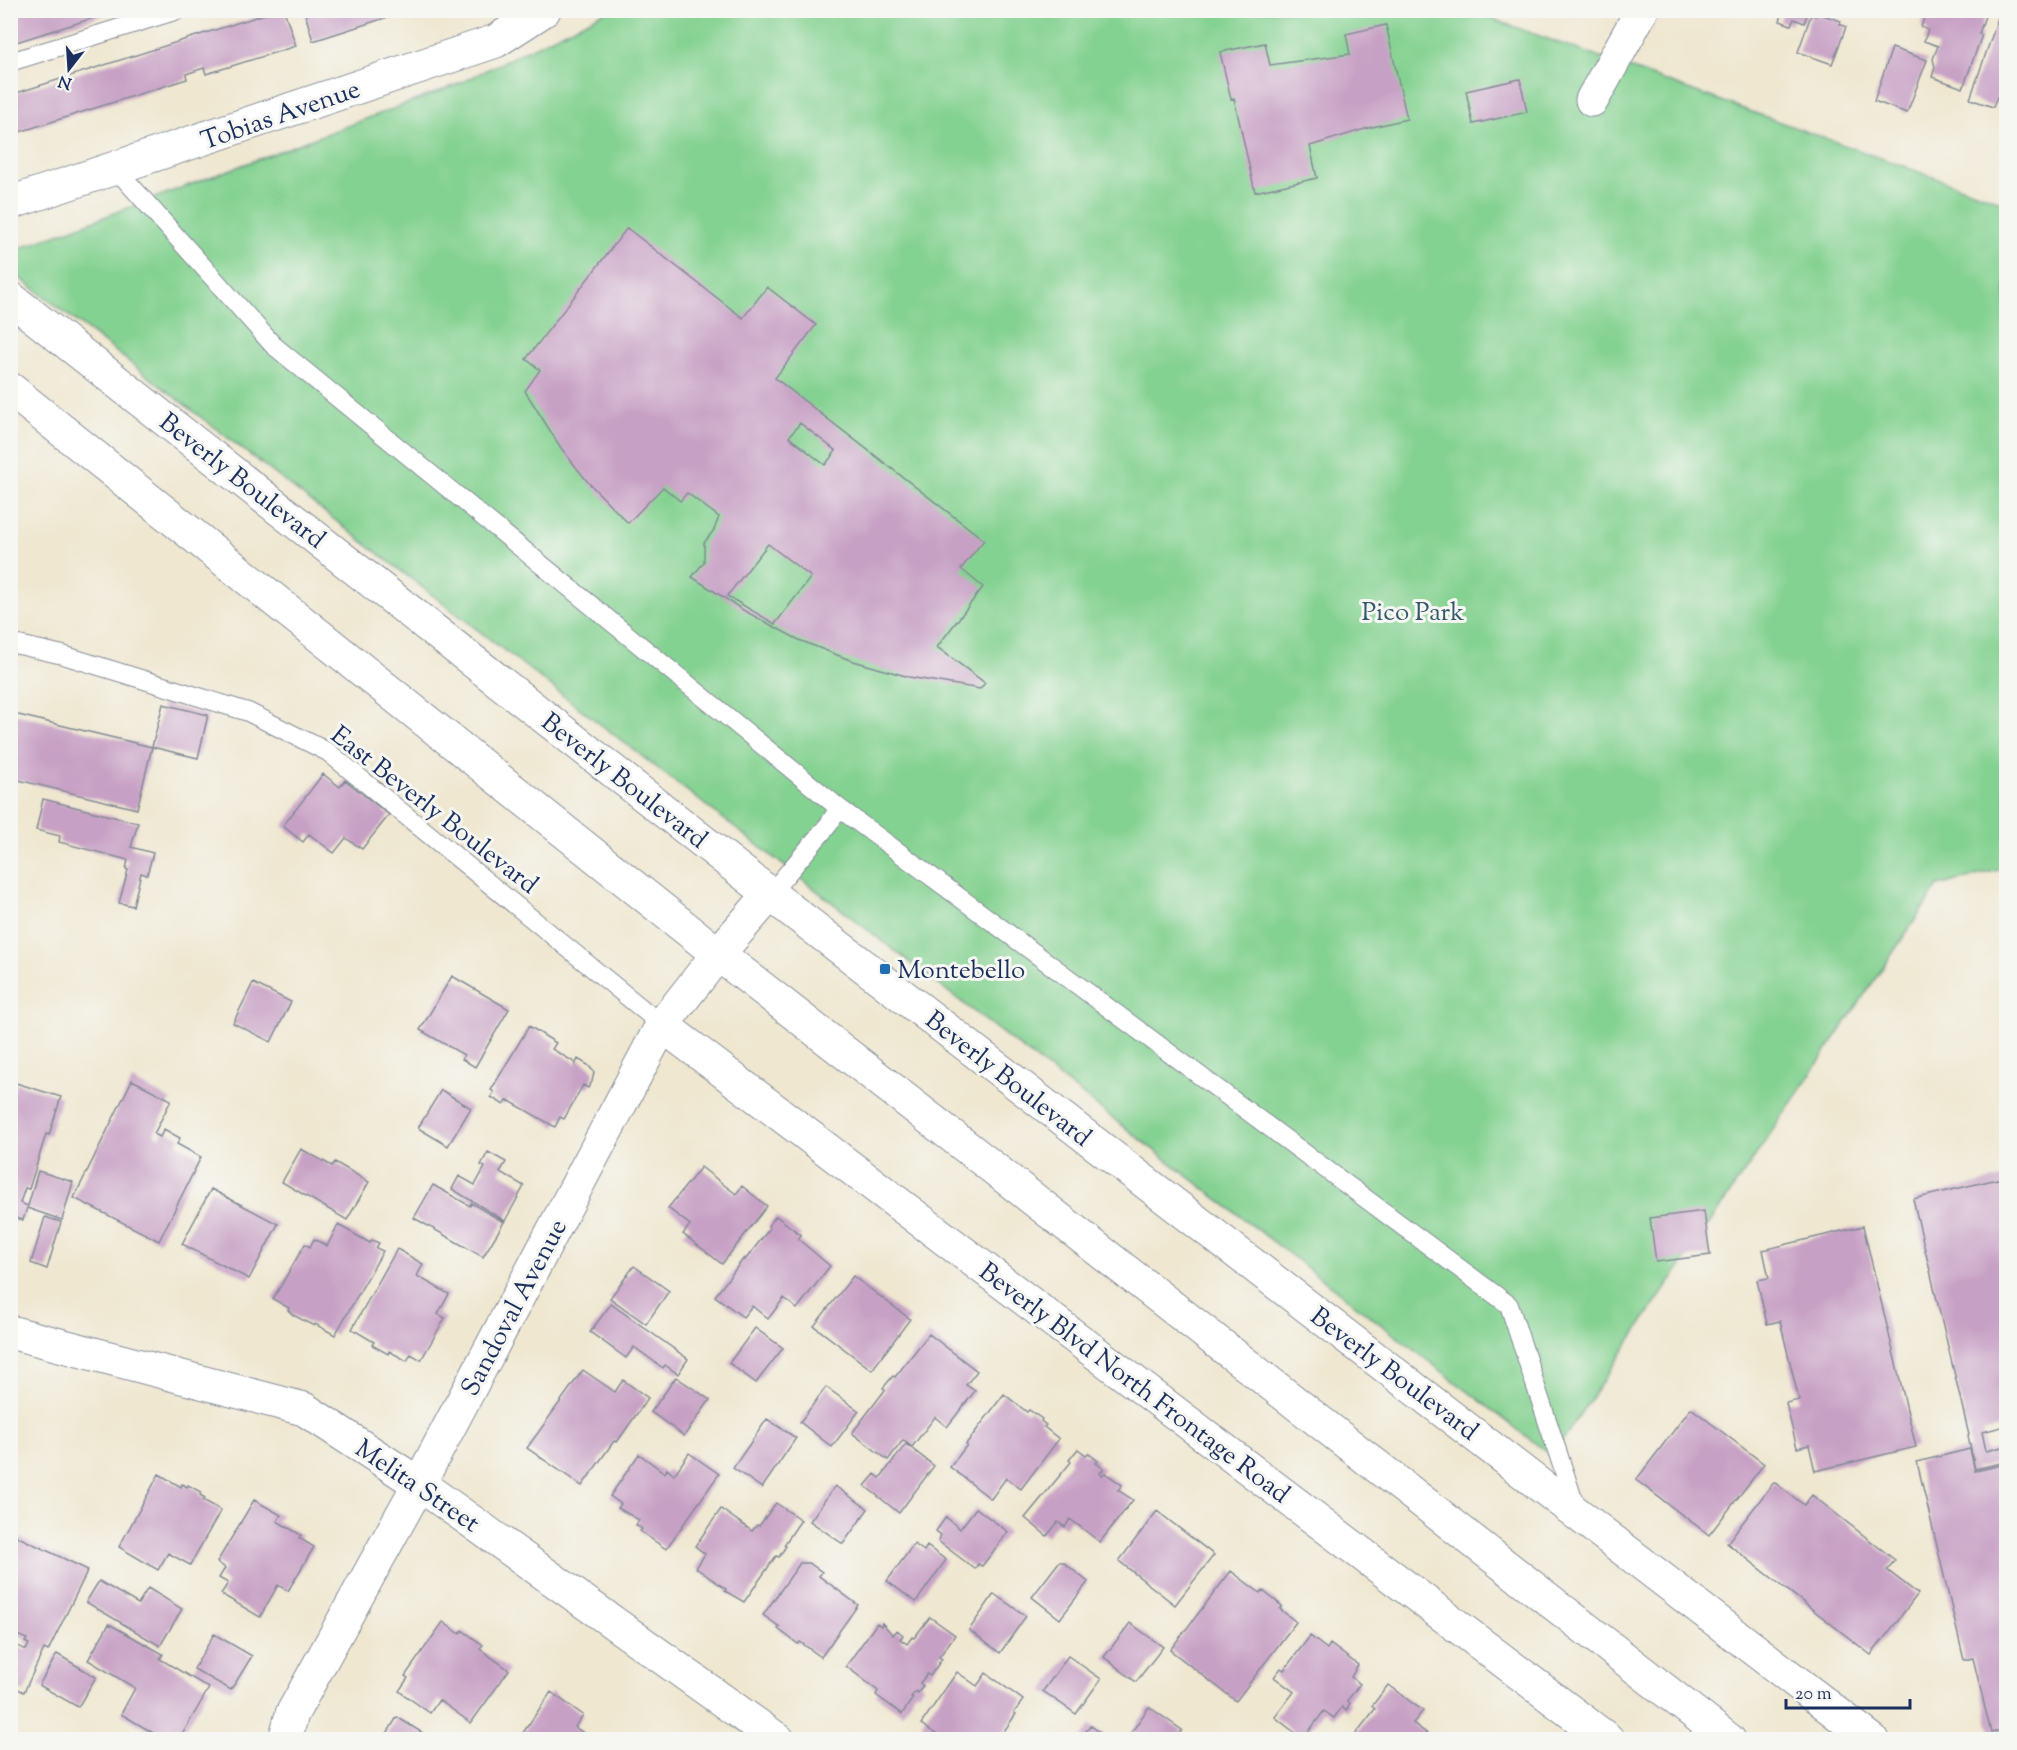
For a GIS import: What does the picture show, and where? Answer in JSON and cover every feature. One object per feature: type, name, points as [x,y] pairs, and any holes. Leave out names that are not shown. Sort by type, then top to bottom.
[{"type":"main road","name":"Tobias Avenue","points":[[10,203],[496,41],[544,10]]},
{"type":"main road","points":[[1592,100],[1642,10]]},
{"type":"main road","name":"Beverly Boulevard","points":[[10,298],[771,894],[1872,1740]]},
{"type":"main road","points":[[10,389],[718,954],[1729,1740]]},
{"type":"main road","name":"Sandoval Avenue","points":[[285,1740],[292,1714],[419,1484],[662,1025],[718,954],[771,894]]},
{"type":"main road","name":"Beverly Blvd North Frontage Road","points":[[662,1025],[1608,1740]]},
{"type":"main road","name":"Melita Street","points":[[10,1332],[304,1409],[419,1484],[778,1740]]},
{"type":"lane","points":[[10,62],[178,10]]},
{"type":"lane","points":[[116,169],[273,345],[838,808],[1509,1305],[1578,1514]]},
{"type":"lane","name":"East Beverly Boulevard","points":[[10,643],[63,655],[248,712],[328,752],[662,1025]]},
{"type":"lane","points":[[771,894],[829,824],[838,808]]},
{"type":"green space","name":"Pico Park","points":[[607,11],[1470,11],[2006,203],[2006,868],[1938,886],[1552,1456],[11,271],[10,252],[454,86]]},
{"type":"building","points":[[10,10],[116,10],[116,11],[10,44]]},
{"type":"building","points":[[284,10],[296,46],[206,74],[204,68],[186,74],[187,79],[10,135],[10,95]]},
{"type":"building","points":[[304,10],[407,10],[407,11],[313,41]]},
{"type":"building","points":[[1771,10],[1809,10],[1804,23],[1794,19],[1791,25],[1780,21],[1782,15]]},
{"type":"building","points":[[1927,10],[1987,10],[1979,34],[1982,35],[1963,88],[1932,77],[1935,67],[1933,59],[1938,46],[1924,41],[1928,30],[1921,27]]},
{"type":"building","points":[[2001,10],[2006,10],[2006,73],[2002,82],[2006,84],[2006,93],[2004,99],[1997,97],[1993,107],[1970,99]]},
{"type":"building","points":[[1817,13],[1841,21],[1840,24],[1846,27],[1832,64],[1798,52],[1811,15],[1816,16]]},
{"type":"building","points":[[1386,25],[1407,119],[1310,146],[1317,178],[1255,192],[1234,98],[1231,99],[1220,52],[1265,43],[1270,65],[1350,54],[1346,34]]},
{"type":"building","points":[[1892,48],[1927,60],[1907,113],[1874,101]]},
{"type":"building","points":[[1520,79],[1527,112],[1473,124],[1466,91]]},
{"type":"building","points":[[627,228],[743,318],[767,287],[816,325],[775,378],[984,540],[961,569],[983,587],[937,647],[985,683],[980,689],[909,677],[850,660],[799,640],[743,610],[692,577],[704,562],[704,543],[714,530],[719,517],[687,493],[680,501],[663,487],[628,523],[587,481],[561,448],[525,391],[540,370],[526,359]],"holes":[[[800,423],[836,451],[825,465],[789,437]],[[768,544],[811,577],[775,624],[727,596]]]},
{"type":"building","points":[[163,704],[208,715],[198,758],[152,747]]},
{"type":"building","points":[[10,713],[152,747],[137,809],[10,778]]},
{"type":"building","points":[[323,774],[340,787],[345,780],[389,815],[362,849],[346,838],[334,853],[309,834],[303,842],[283,826]]},
{"type":"building","points":[[43,799],[138,823],[131,847],[153,853],[147,875],[141,873],[133,906],[119,903],[128,870],[126,869],[128,860],[59,842],[60,836],[36,830]]},
{"type":"building","points":[[452,976],[509,1009],[475,1067],[462,1059],[464,1055],[420,1030]]},
{"type":"building","points":[[253,983],[291,1002],[271,1042],[233,1023]]},
{"type":"building","points":[[529,1026],[556,1043],[552,1049],[574,1062],[575,1065],[578,1059],[594,1072],[588,1088],[583,1085],[564,1119],[560,1117],[555,1127],[508,1100],[504,1105],[491,1097],[494,1092],[491,1090]]},
{"type":"building","points":[[132,1080],[171,1100],[154,1134],[160,1137],[164,1129],[180,1138],[177,1144],[201,1157],[159,1241],[74,1198]]},
{"type":"building","points":[[16,1083],[61,1097],[49,1135],[46,1134],[29,1189],[25,1188],[20,1203],[28,1206],[38,1171],[73,1182],[62,1220],[27,1208],[23,1220],[15,1218],[11,1231],[10,1102]]},
{"type":"building","points":[[441,1090],[471,1108],[448,1146],[418,1128]]},
{"type":"building","points":[[301,1149],[332,1166],[335,1162],[369,1182],[347,1220],[282,1182]]},
{"type":"building","points":[[488,1152],[506,1162],[500,1172],[524,1186],[505,1221],[452,1189],[459,1176],[475,1185],[485,1167],[481,1165]]},
{"type":"building","points":[[701,1167],[736,1194],[742,1186],[767,1206],[722,1264],[683,1234],[690,1225],[668,1208]]},
{"type":"building","points":[[2006,1177],[2006,1426],[1982,1432],[1986,1451],[2006,1446],[2006,1462],[1975,1469],[1913,1199]]},
{"type":"building","points":[[433,1185],[504,1222],[483,1257],[414,1218]]},
{"type":"building","points":[[211,1189],[278,1224],[249,1279],[182,1244]]},
{"type":"building","points":[[1704,1211],[1710,1255],[1656,1262],[1650,1218]]},
{"type":"building","points":[[776,1216],[801,1235],[798,1239],[830,1266],[797,1309],[784,1298],[768,1319],[752,1306],[743,1317],[715,1296],[770,1228],[768,1226]]},
{"type":"building","points":[[45,1217],[61,1222],[47,1269],[31,1263]]},
{"type":"building","points":[[338,1225],[370,1243],[372,1240],[379,1243],[376,1248],[383,1251],[335,1335],[293,1315],[288,1310],[289,1308],[273,1299],[305,1244],[310,1247],[314,1239],[327,1246]]},
{"type":"building","points":[[1863,1226],[1916,1447],[1815,1471],[1809,1445],[1797,1448],[1786,1403],[1799,1400],[1780,1321],[1767,1324],[1757,1280],[1769,1278],[1763,1250]]},
{"type":"building","points":[[397,1249],[423,1264],[417,1276],[449,1294],[438,1314],[445,1318],[421,1360],[411,1354],[407,1361],[389,1351],[388,1354],[372,1345],[374,1342],[352,1329]]},
{"type":"building","points":[[634,1266],[669,1291],[646,1324],[610,1298]]},
{"type":"building","points":[[853,1276],[910,1319],[872,1370],[814,1326]]},
{"type":"building","points":[[611,1304],[688,1359],[678,1374],[665,1365],[663,1368],[634,1347],[626,1358],[590,1332]]},
{"type":"building","points":[[755,1328],[783,1348],[756,1383],[729,1363]]},
{"type":"building","points":[[929,1334],[977,1371],[966,1385],[975,1391],[947,1427],[935,1417],[912,1447],[903,1440],[888,1460],[852,1433],[885,1390],[883,1388],[893,1376],[895,1377]]},
{"type":"building","points":[[583,1370],[615,1392],[623,1380],[648,1398],[582,1486],[527,1448]]},
{"type":"building","points":[[676,1377],[710,1400],[684,1436],[651,1412]]},
{"type":"building","points":[[826,1387],[859,1411],[832,1447],[800,1422]]},
{"type":"building","points":[[1004,1394],[1027,1412],[1029,1410],[1042,1419],[1041,1421],[1046,1425],[1044,1427],[1059,1439],[1021,1489],[1006,1478],[991,1499],[950,1467]]},
{"type":"building","points":[[1691,1408],[1764,1464],[1709,1535],[1636,1480]]},
{"type":"building","points":[[767,1419],[796,1438],[762,1488],[733,1468]]},
{"type":"building","points":[[906,1444],[934,1466],[899,1513],[865,1486],[875,1474],[880,1478]]},
{"type":"building","points":[[1078,1449],[1098,1461],[1096,1463],[1104,1469],[1100,1473],[1102,1475],[1105,1473],[1122,1485],[1118,1490],[1133,1500],[1100,1542],[1070,1519],[1065,1527],[1058,1522],[1047,1536],[1025,1518],[1071,1462],[1069,1460]]},
{"type":"building","points":[[1970,1449],[1975,1471],[2006,1464],[2006,1729],[1991,1733],[1973,1658],[1964,1660],[1917,1462]]},
{"type":"building","points":[[689,1453],[719,1474],[666,1549],[640,1531],[642,1529],[636,1525],[639,1520],[618,1508],[621,1504],[610,1496],[639,1454],[665,1473],[667,1469],[674,1475]]},
{"type":"building","points":[[159,1474],[181,1487],[182,1484],[187,1487],[188,1485],[201,1492],[200,1495],[205,1498],[203,1500],[221,1510],[190,1565],[168,1553],[158,1570],[119,1547]]},
{"type":"building","points":[[1774,1482],[1804,1505],[1812,1495],[1895,1560],[1887,1570],[1918,1594],[1871,1655],[1727,1543]]},
{"type":"building","points":[[835,1486],[868,1509],[843,1544],[810,1521]]},
{"type":"building","points":[[254,1500],[281,1515],[277,1521],[301,1535],[299,1538],[314,1547],[288,1591],[278,1585],[260,1617],[221,1594],[228,1583],[219,1578],[225,1568],[217,1562]]},
{"type":"building","points":[[776,1503],[801,1520],[784,1545],[786,1546],[779,1557],[776,1556],[744,1602],[725,1591],[726,1589],[696,1568],[705,1554],[695,1546],[721,1509],[752,1531],[757,1525],[759,1526]]},
{"type":"building","points":[[976,1508],[1008,1532],[982,1566],[978,1564],[975,1569],[938,1541],[941,1535],[936,1531],[946,1517],[960,1529]]},
{"type":"building","points":[[1157,1511],[1214,1555],[1175,1605],[1119,1561]]},
{"type":"building","points":[[10,1533],[88,1570],[48,1651],[44,1649],[24,1692],[10,1685],[10,1642],[26,1650],[29,1644],[25,1642],[27,1639],[10,1632]]},
{"type":"building","points":[[914,1544],[924,1551],[927,1546],[946,1560],[916,1602],[887,1581]]},
{"type":"building","points":[[1059,1562],[1063,1562],[1088,1582],[1060,1619],[1032,1597]]},
{"type":"building","points":[[800,1563],[809,1563],[822,1572],[819,1576],[858,1605],[821,1657],[800,1642],[798,1644],[763,1615]]},
{"type":"building","points":[[1231,1571],[1260,1593],[1262,1590],[1282,1606],[1280,1609],[1296,1622],[1236,1701],[1170,1650]]},
{"type":"building","points":[[99,1581],[138,1604],[148,1588],[182,1609],[160,1646],[86,1602]]},
{"type":"building","points":[[994,1594],[1026,1616],[1000,1653],[969,1630]]},
{"type":"building","points":[[930,1617],[955,1635],[939,1657],[942,1659],[930,1676],[927,1674],[920,1683],[923,1686],[911,1697],[913,1698],[902,1714],[876,1695],[878,1691],[846,1666],[877,1623],[881,1626],[882,1623],[893,1635],[897,1630],[903,1635],[900,1639],[907,1644]]},
{"type":"building","points":[[443,1622],[460,1634],[462,1630],[483,1645],[480,1649],[509,1670],[471,1723],[439,1700],[430,1713],[399,1691],[408,1678],[405,1676]]},
{"type":"building","points":[[1130,1623],[1163,1647],[1136,1682],[1104,1657]]},
{"type":"building","points":[[109,1624],[163,1654],[160,1659],[209,1688],[179,1740],[165,1740],[121,1714],[135,1688],[88,1660]]},
{"type":"building","points":[[214,1634],[252,1656],[231,1690],[194,1669]]},
{"type":"building","points":[[1310,1636],[1327,1649],[1330,1644],[1358,1665],[1351,1677],[1360,1684],[1347,1701],[1350,1703],[1346,1711],[1342,1707],[1334,1718],[1324,1711],[1303,1739],[1275,1717],[1294,1692],[1274,1677],[1281,1668],[1284,1670]]},
{"type":"building","points":[[57,1654],[96,1677],[78,1707],[39,1685]]},
{"type":"building","points":[[1068,1656],[1101,1679],[1076,1714],[1043,1691]]},
{"type":"building","points":[[957,1672],[977,1686],[986,1673],[1023,1700],[998,1740],[939,1740],[934,1736],[936,1734],[921,1724]]},
{"type":"building","points":[[1388,1685],[1423,1711],[1413,1723],[1429,1735],[1426,1740],[1351,1740],[1375,1709],[1372,1706]]},
{"type":"building","points":[[551,1692],[583,1715],[575,1727],[593,1740],[518,1740]]},
{"type":"building","points":[[1149,1707],[1182,1730],[1176,1740],[1126,1740]]},
{"type":"building","points":[[397,1717],[434,1740],[383,1740]]},
{"type":"building","points":[[1090,1725],[1110,1740],[1080,1740]]},
{"type":"place","name":"Montebello","points":[[885,969]]}]
